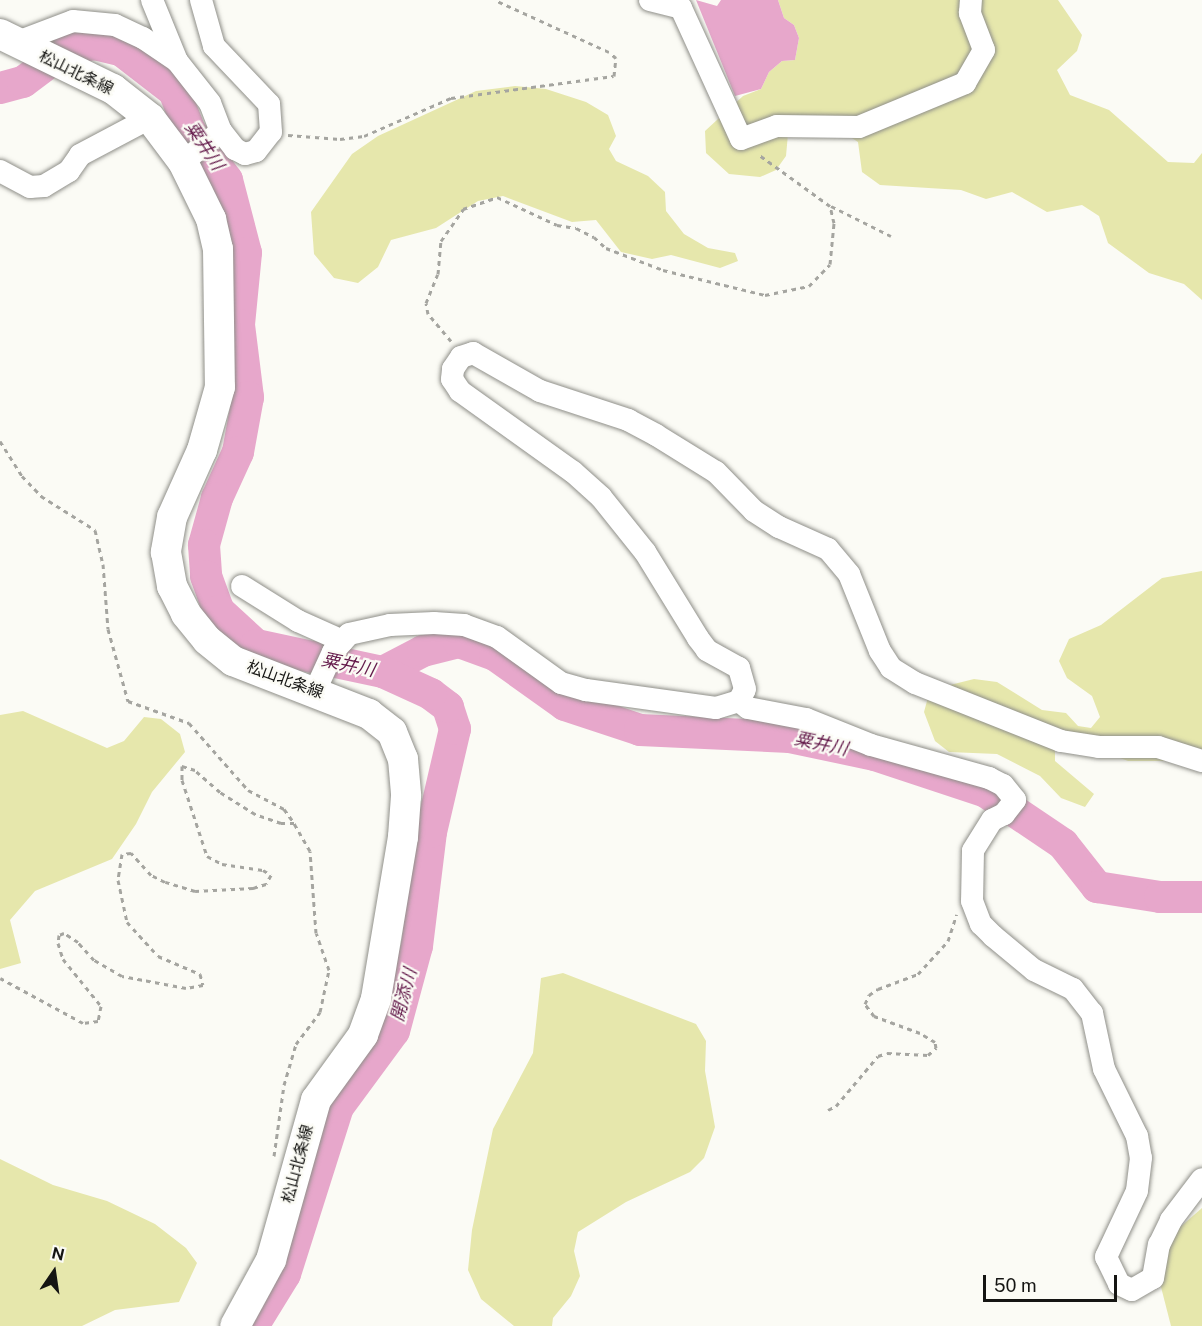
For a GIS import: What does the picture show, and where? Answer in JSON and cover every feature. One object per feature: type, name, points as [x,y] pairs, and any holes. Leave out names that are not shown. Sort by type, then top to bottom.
[{"type":"main road","name":"松山北条線","points":[[14,42],[113,89],[150,118],[189,157],[211,219],[218,249],[220,387],[212,418],[172,517],[166,552],[172,586],[186,614],[233,661],[318,683],[369,714],[392,732],[403,759],[406,796],[403,837],[376,999],[363,1035],[316,1100],[272,1260],[235,1326]]},
{"type":"street","points":[[152,0],[177,61],[210,103],[219,133],[235,149],[245,154],[256,151],[271,132],[269,104],[214,46],[201,0]]},
{"type":"street","points":[[650,0],[681,8],[741,139],[777,126],[859,127],[965,83],[984,50],[970,13],[970,0]]},
{"type":"street","points":[[14,42],[73,21],[97,22],[143,38],[177,61]]},
{"type":"street","points":[[0,171],[30,187],[44,186],[69,171],[80,155],[150,118]]},
{"type":"street","points":[[189,157],[219,133]]},
{"type":"street","points":[[739,701],[746,680],[740,668],[708,650],[698,638],[645,552],[601,497],[573,472],[460,392],[452,380],[453,369],[461,357],[480,354],[540,391],[628,420],[716,472],[754,511],[779,527],[828,549],[849,574],[880,651],[891,668],[915,683],[1061,741],[1099,747],[1158,747],[1202,761]]},
{"type":"street","points":[[242,586],[338,646]]},
{"type":"street","points":[[318,683],[338,646],[349,634],[390,625],[464,625],[497,637],[561,684],[611,695],[716,708],[739,701]]},
{"type":"street","points":[[739,701],[748,708],[806,719],[871,745],[989,778],[1003,785],[1015,800],[1008,809],[992,820],[973,850],[972,901],[981,924],[993,936],[1034,970],[1073,989],[1092,1013],[1104,1069],[1137,1136],[1141,1158],[1137,1191],[1106,1257],[1119,1284],[1132,1290],[1153,1278],[1159,1245],[1171,1220],[1202,1179]]},
{"type":"path","points":[[271,132],[306,138],[364,136],[450,98],[614,76],[616,58],[609,52],[495,0]]},
{"type":"path","points":[[741,139],[830,206],[891,236]]},
{"type":"path","points":[[461,357],[428,314],[426,303],[438,274],[441,241],[463,209],[478,202],[497,197],[516,203],[556,225],[594,237],[606,248],[663,270],[765,295],[788,293],[808,286],[822,276],[833,247],[830,206]]},
{"type":"path","points":[[0,441],[22,476],[41,496],[95,530],[102,555],[108,629],[128,701],[132,705],[189,723],[248,790],[284,809],[310,850],[316,933],[329,970],[320,1012],[296,1044],[284,1085],[273,1162]]},
{"type":"path","points":[[0,978],[83,1023],[98,1021],[101,1005],[63,959],[58,943],[59,935],[64,933],[78,942],[94,960],[122,976],[186,988],[203,985],[200,974],[158,956],[127,922],[118,880],[122,854],[131,853],[152,875],[165,882],[195,891],[253,888],[266,884],[271,875],[263,870],[222,864],[207,856],[182,780],[182,766],[195,770],[220,792],[255,814],[281,823],[294,823]]},
{"type":"path","points":[[828,1110],[836,1106],[878,1056],[886,1053],[932,1053],[935,1042],[874,1017],[865,1004],[869,994],[918,974],[948,941],[953,918],[972,901]]},
{"type":"green space","points":[[778,0],[1058,0],[1082,35],[1077,51],[1057,70],[1070,95],[1109,110],[1168,162],[1194,163],[1202,153],[1202,300],[1184,284],[1149,273],[1108,243],[1099,216],[1082,205],[1047,212],[1012,192],[986,199],[961,190],[880,185],[862,172],[858,142],[830,124],[788,134],[786,156],[776,170],[760,177],[729,174],[706,153],[705,131],[743,96],[761,89],[769,72],[782,61],[795,60],[799,38],[794,25],[784,18]]},
{"type":"green space","points":[[515,86],[546,89],[586,102],[608,115],[616,136],[609,149],[616,161],[648,176],[665,192],[666,211],[684,234],[708,248],[735,253],[738,261],[720,268],[671,255],[652,259],[621,252],[596,220],[572,222],[503,196],[478,201],[436,228],[391,240],[378,267],[358,283],[334,278],[314,254],[311,212],[352,154],[378,136],[476,91]]},
{"type":"green space","points":[[1202,571],[1202,761],[1128,761],[1107,753],[1055,744],[1055,761],[1094,794],[1085,807],[1061,798],[1040,776],[997,754],[949,752],[935,741],[924,712],[930,690],[974,679],[997,682],[1042,710],[1066,713],[1078,726],[1091,728],[1100,717],[1092,696],[1067,678],[1059,661],[1069,639],[1101,625],[1162,578]]},
{"type":"green space","points":[[23,711],[107,748],[124,741],[144,717],[161,719],[180,734],[185,752],[152,792],[136,824],[112,859],[35,891],[10,920],[21,963],[0,969],[0,715]]},
{"type":"green space","points":[[563,973],[696,1024],[706,1041],[705,1071],[715,1127],[704,1158],[690,1172],[626,1202],[578,1232],[574,1251],[580,1276],[571,1296],[553,1318],[552,1326],[514,1326],[481,1299],[468,1270],[472,1230],[493,1129],[533,1053],[541,978]]},
{"type":"green space","points":[[0,1159],[53,1185],[107,1201],[155,1224],[186,1248],[197,1263],[179,1302],[115,1310],[82,1326],[0,1326]]},
{"type":"green space","points":[[1202,1208],[1202,1326],[1171,1326],[1161,1287],[1160,1256],[1179,1228]]},
{"type":"shaded area","points":[[696,0],[717,6],[721,0],[778,0],[784,18],[794,25],[799,38],[795,60],[782,61],[769,72],[761,89],[735,96]]},
{"type":"waterway","name":"粟井川","points":[[0,88],[23,82],[67,49],[94,44],[121,50],[174,91],[190,131],[227,180],[246,253],[239,325],[248,397],[238,452],[217,498],[204,545],[206,576],[219,611],[256,645],[383,672],[423,651],[459,642],[495,655],[565,705],[640,730],[790,737],[875,755],[986,792],[1063,844],[1097,887],[1160,897],[1202,897]]},
{"type":"waterway","name":"開添川","points":[[253,1326],[285,1274],[338,1107],[394,1031],[417,946],[431,832],[455,729],[448,707],[431,694],[383,672]]}]
